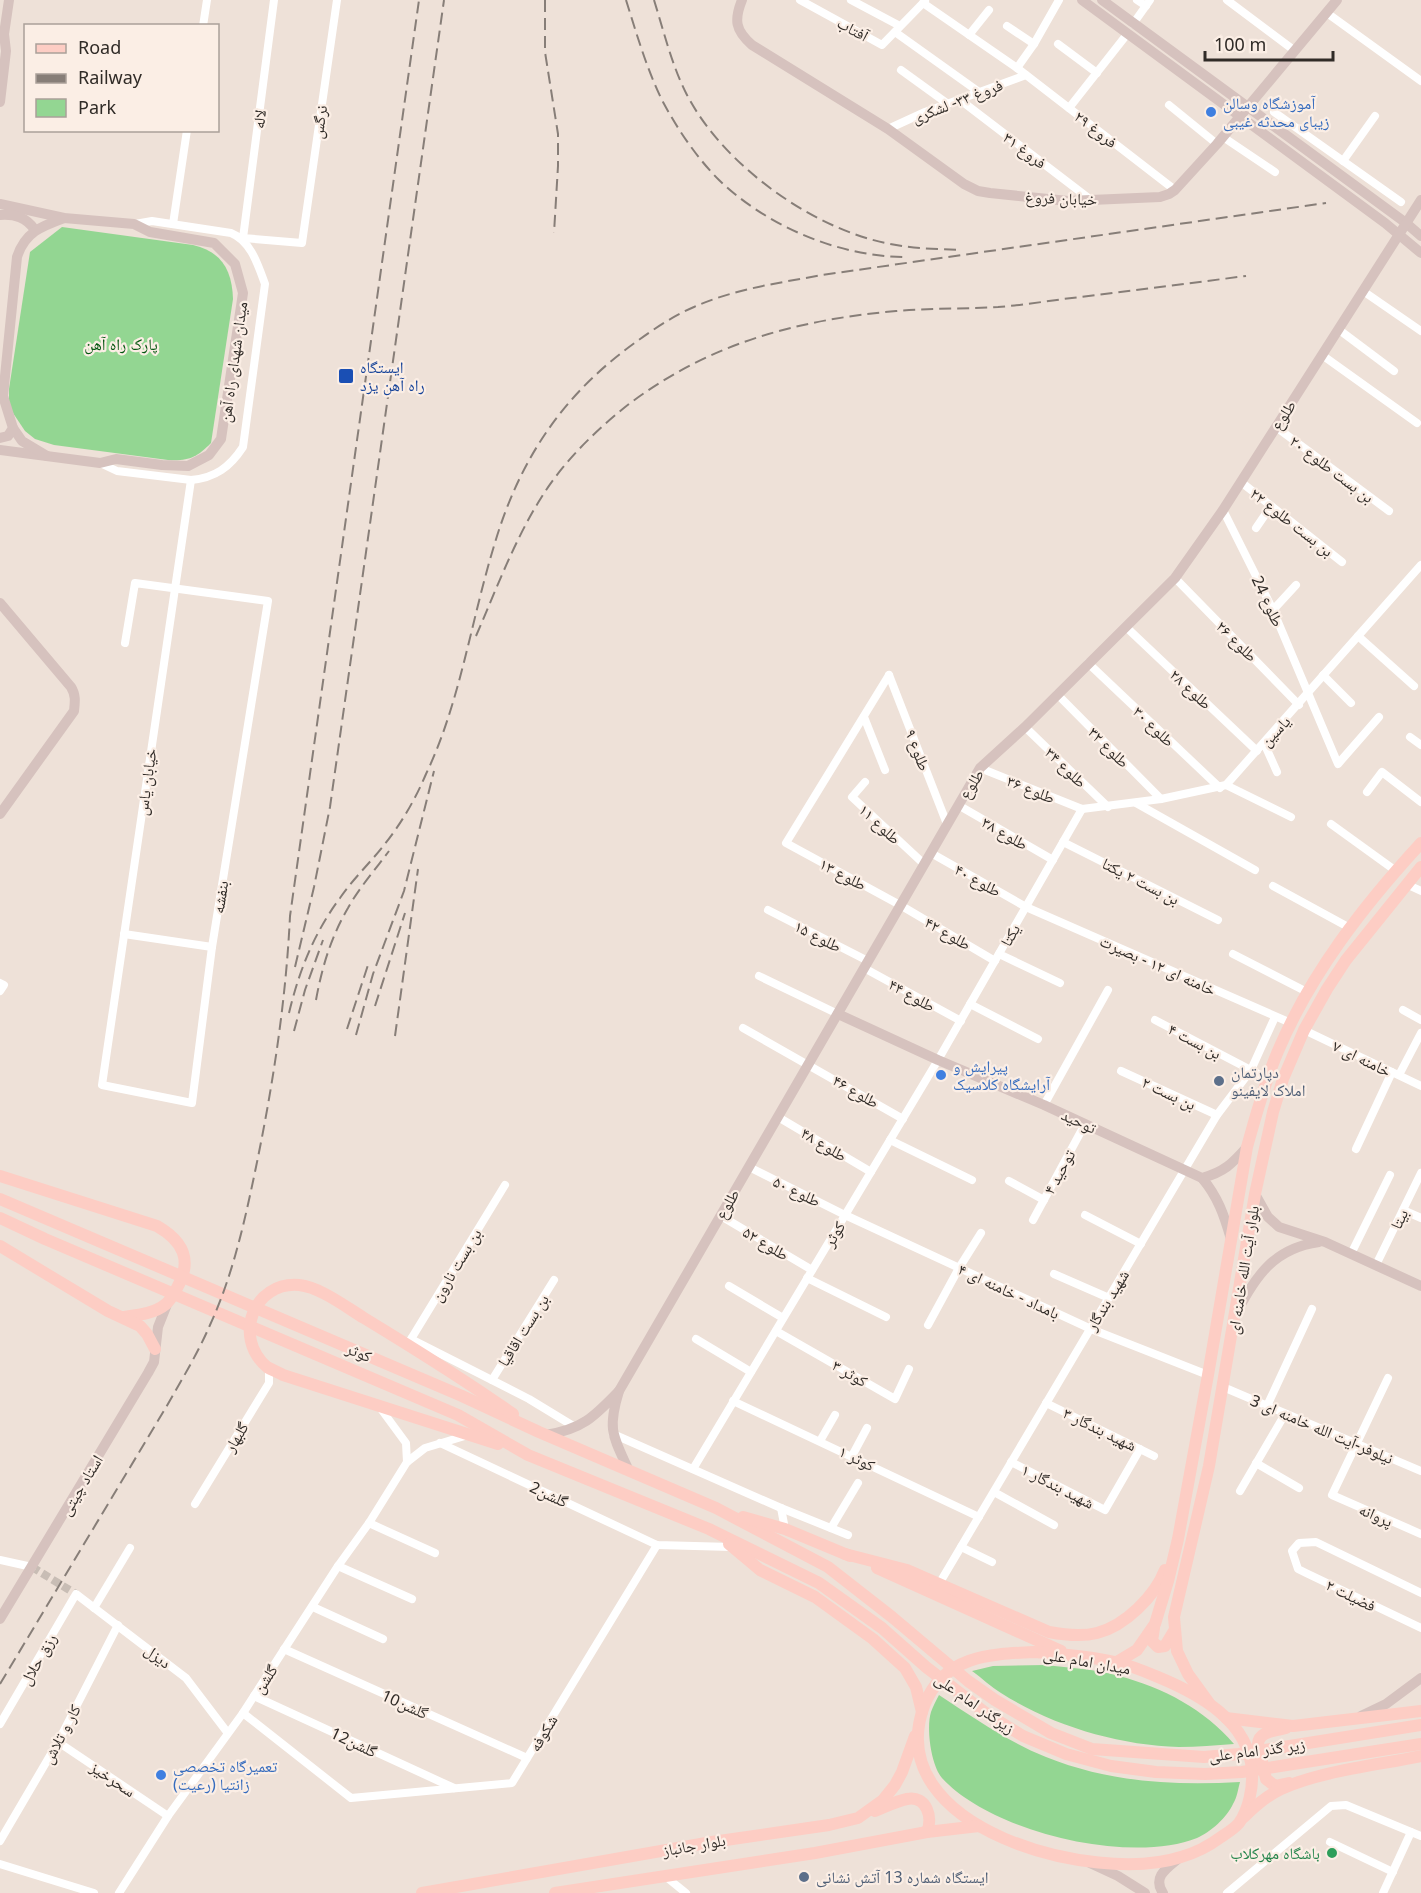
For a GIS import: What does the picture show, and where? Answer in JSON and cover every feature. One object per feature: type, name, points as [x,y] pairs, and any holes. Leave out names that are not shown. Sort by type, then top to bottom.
[{"type":"main road","name":"بلوار آیت الله خامنه ای","points":[[1117,1662],[1137,1650],[1155,1624],[1161,1610],[1178,1539],[1247,1147],[1277,1052],[1308,993],[1350,928],[1421,843]]},
{"type":"main road","name":"بلوار آیت الله خامنه ای","points":[[1209,1703],[1182,1662],[1177,1651],[1174,1631],[1178,1599],[1209,1466],[1255,1194],[1273,1112],[1283,1079],[1304,1030],[1346,960],[1421,867]]},
{"type":"main road","points":[[0,1176],[157,1226],[172,1234],[180,1246],[185,1261],[180,1282],[169,1301],[143,1314],[122,1317]]},
{"type":"main road","name":"کوثر","points":[[0,1199],[716,1508]]},
{"type":"main road","name":"کوثر","points":[[0,1218],[458,1415],[528,1455],[709,1529]]},
{"type":"main road","points":[[0,1246],[108,1311],[140,1326],[155,1349]]},
{"type":"main road","points":[[528,1455],[283,1375],[268,1368],[252,1346],[249,1334],[250,1316],[265,1295],[285,1285],[302,1286],[329,1297],[410,1342],[542,1433]]},
{"type":"main road","points":[[716,1508],[785,1529],[1071,1655]]},
{"type":"main road","name":"زیرگذر امام علی","points":[[716,1508],[828,1567],[968,1681],[995,1700],[1051,1733],[1092,1749]]},
{"type":"main road","points":[[709,1529],[760,1570],[815,1597],[873,1639],[905,1668],[916,1687],[922,1713]]},
{"type":"main road","name":"زیرگذر امام علی","points":[[709,1529],[819,1583],[882,1628],[926,1667],[987,1714],[1023,1736],[1066,1754],[1111,1766],[1156,1772],[1205,1774],[1242,1772],[1421,1744]]},
{"type":"main road","points":[[844,1554],[907,1570],[1049,1632],[1073,1636],[1097,1633],[1113,1626],[1138,1609],[1162,1580],[1178,1539]]},
{"type":"main road","points":[[986,1605],[998,1622]]},
{"type":"main road","points":[[1155,1624],[1152,1641],[1158,1647],[1165,1646],[1174,1631]]},
{"type":"main road","name":"میدان امام علی","points":[[1034,1652],[1071,1655],[1117,1662],[1172,1683],[1209,1703],[1226,1718],[1253,1746],[1252,1785],[1239,1822],[1218,1840],[1203,1849],[1179,1858],[1141,1863],[1084,1860],[1063,1857],[1025,1846],[979,1826],[958,1812],[935,1790],[921,1762],[918,1730],[931,1689],[947,1673],[965,1660],[1009,1653],[1034,1652]]},
{"type":"main road","points":[[1421,1711],[1293,1726],[1263,1734],[1253,1746],[1266,1779],[1275,1786],[1421,1756]]},
{"type":"main road","points":[[1226,1718],[1293,1726]]},
{"type":"main road","name":"زیر گذر امام علی","points":[[1092,1749],[1204,1757],[1421,1725]]},
{"type":"main road","name":"بلوار جانباز","points":[[422,1893],[712,1842],[829,1825],[858,1818],[883,1800],[896,1785],[918,1730]]},
{"type":"main road","points":[[1239,1822],[1266,1798],[1308,1779]]},
{"type":"main road","points":[[858,1818],[907,1798],[914,1799],[921,1802],[929,1812],[931,1819],[927,1832]]},
{"type":"main road","name":"بلوار جانباز","points":[[555,1893],[815,1853],[927,1832],[979,1826]]},
{"type":"street","points":[[0,102],[6,51],[2,37],[9,0]]},
{"type":"street","points":[[203,24],[207,0]]},
{"type":"street","name":"لاله","points":[[243,238],[274,0]]},
{"type":"street","name":"نرگس","points":[[243,238],[302,243],[337,0]]},
{"type":"street","name":"خیابان فروغ","points":[[742,0],[736,15],[742,37],[888,129],[964,184],[978,191],[1038,199],[1091,200],[1160,197],[1175,190]]},
{"type":"street","name":"آفتاب","points":[[800,0],[882,45],[924,2]]},
{"type":"street","points":[[850,0],[898,29],[980,92]]},
{"type":"street","points":[[1017,68],[1034,44],[1059,0]]},
{"type":"street","points":[[1082,0],[1130,29],[1244,112],[1421,253]]},
{"type":"street","points":[[1102,0],[1130,29]]},
{"type":"street","points":[[1070,108],[1148,3],[1137,0]]},
{"type":"street","points":[[1227,0],[1295,51]]},
{"type":"street","points":[[1175,190],[1244,112],[1337,0]]},
{"type":"street","name":"فروغ ۲۹","points":[[924,2],[1017,68],[1175,190]]},
{"type":"street","points":[[969,35],[989,10]]},
{"type":"street","points":[[1327,12],[1421,81]]},
{"type":"street","points":[[1007,26],[1034,44]]},
{"type":"street","points":[[1058,45],[1097,73]]},
{"type":"street","points":[[901,70],[948,104]]},
{"type":"street","name":"فروغ ۳۳- لشکری","points":[[888,129],[959,99],[1026,75]]},
{"type":"street","name":"فروغ ۳۱","points":[[959,99],[1091,200]]},
{"type":"street","points":[[1169,105],[1220,140],[1275,172]]},
{"type":"street","points":[[1244,112],[1288,138],[1421,236]]},
{"type":"street","points":[[1274,112],[1401,202]]},
{"type":"street","points":[[1343,161],[1375,116]]},
{"type":"street","points":[[1288,138],[1295,128]]},
{"type":"street","points":[[173,224],[187,132]]},
{"type":"street","points":[[1372,198],[1379,187]]},
{"type":"street","points":[[1406,223],[1418,213],[1421,200]]},
{"type":"street","name":"میدان شهدای راه آهن","points":[[0,204],[64,218],[134,224],[150,232],[214,243],[235,264],[243,293],[221,439],[209,455],[188,466],[116,459],[99,464],[0,450]]},
{"type":"street","points":[[0,215],[22,218],[29,222],[35,230]]},
{"type":"street","points":[[50,458],[22,441],[13,428],[3,396],[17,256],[22,245],[35,230],[64,218]]},
{"type":"street","points":[[99,464],[117,471],[190,480],[215,475],[227,467],[243,447],[265,284],[258,263],[243,238],[231,233],[152,221],[134,224]]},
{"type":"street","name":"طلوع","points":[[619,1391],[980,768],[1025,727],[1175,578],[1223,510],[1406,223]]},
{"type":"street","points":[[1363,291],[1421,331]]},
{"type":"street","points":[[1338,329],[1394,370]]},
{"type":"street","points":[[1322,355],[1417,423]]},
{"type":"street","name":"بن بست طلوع ۲۰","points":[[1276,427],[1389,511]]},
{"type":"street","points":[[0,438],[8,436],[13,428]]},
{"type":"street","name":"خیابان یاس","points":[[102,1085],[190,480]]},
{"type":"street","name":"بن بست طلوع ۲۲","points":[[1241,482],[1342,562]]},
{"type":"street","points":[[1256,528],[1271,506]]},
{"type":"street","name":"طلوع 24","points":[[1223,510],[1273,610],[1338,764],[1379,717]]},
{"type":"street","name":"یاسین","points":[[1223,787],[1420,570]]},
{"type":"street","name":"طلوع ۲۶","points":[[1175,578],[1299,705]]},
{"type":"street","points":[[125,643],[135,583],[175,588]]},
{"type":"street","points":[[1273,610],[1296,585]]},
{"type":"street","name":"بنفشه","points":[[102,1085],[192,1102],[212,947],[268,601],[175,588]]},
{"type":"street","points":[[0,603],[71,687],[75,702],[74,711],[0,814]]},
{"type":"street","name":"طلوع ۲۸","points":[[1126,627],[1257,751]]},
{"type":"street","points":[[1358,636],[1414,686]]},
{"type":"street","name":"طلوع ۳۰","points":[[1088,663],[1223,787],[1291,817]]},
{"type":"street","name":"طلوع ۹","points":[[864,717],[889,675],[947,824]]},
{"type":"street","points":[[1323,675],[1351,703]]},
{"type":"street","name":"طلوع ۳۲","points":[[1057,694],[1161,799]]},
{"type":"street","points":[[864,717],[885,770]]},
{"type":"street","name":"طلوع ۱۳","points":[[864,717],[786,843],[900,905]]},
{"type":"street","name":"طلوع ۳۴","points":[[1025,727],[1108,807]]},
{"type":"street","points":[[1410,737],[1421,745]]},
{"type":"street","points":[[1264,743],[1277,772]]},
{"type":"street","name":"طلوع ۳۶","points":[[980,768],[1082,809]]},
{"type":"street","points":[[1367,792],[1382,772],[1421,802]]},
{"type":"street","name":"طلوع ۱۱","points":[[865,782],[852,797],[924,864]]},
{"type":"street","points":[[1082,809],[1136,803],[1223,787]]},
{"type":"street","points":[[1136,803],[1255,870]]},
{"type":"street","name":"طلوع ۳۸","points":[[958,805],[1053,860]]},
{"type":"street","name":"یکتا","points":[[938,1060],[1082,809]]},
{"type":"street","points":[[1331,824],[1396,871]]},
{"type":"street","name":"بن بست ۲ یکتا","points":[[1063,842],[1218,920]]},
{"type":"street","name":"طلوع ۴۰","points":[[931,853],[1026,907]]},
{"type":"street","points":[[1407,884],[1421,891]]},
{"type":"street","points":[[1273,886],[1350,928]]},
{"type":"street","name":"طلوع ۴۲","points":[[900,905],[997,957],[1060,983]]},
{"type":"street","name":"خامنه ای ۱۲ - بصیرت","points":[[1026,907],[1291,1023]]},
{"type":"street","name":"طلوع ۱۵","points":[[768,910],[866,965]]},
{"type":"street","points":[[124,934],[212,947]]},
{"type":"street","points":[[1233,954],[1308,993]]},
{"type":"street","name":"طلوع ۴۴","points":[[866,965],[961,1021]]},
{"type":"street","points":[[759,976],[838,1014]]},
{"type":"street","points":[[1044,1105],[1108,990]]},
{"type":"street","points":[[970,1004],[1038,1039]]},
{"type":"street","points":[[1403,1011],[1421,1020]]},
{"type":"street","name":"توحید","points":[[838,1014],[1202,1178]]},
{"type":"street","name":"شهید بندگار","points":[[939,1584],[1217,1115],[1251,1070],[1275,1017]]},
{"type":"street","name":"بن بست ۴","points":[[1155,1020],[1268,1079]]},
{"type":"street","name":"طلوع ۴۶","points":[[743,1028],[903,1119]]},
{"type":"street","name":"خامنه ای ۷","points":[[1304,1030],[1421,1086]]},
{"type":"street","points":[[1356,1149],[1395,1074],[1421,1033]]},
{"type":"street","name":"کوثر","points":[[693,1469],[938,1060]]},
{"type":"street","name":"بن بست ۲","points":[[1121,1071],[1217,1115]]},
{"type":"street","name":"طلوع ۴۸","points":[[778,1117],[871,1172]]},
{"type":"street","name":"توحید ۴","points":[[1033,1220],[1085,1124]]},
{"type":"street","points":[[890,1140],[972,1180]]},
{"type":"street","points":[[1231,1240],[1223,1212],[1214,1193],[1202,1178],[1216,1174],[1230,1166],[1247,1147]]},
{"type":"street","name":"طلوع ۵۰","points":[[749,1167],[845,1215]]},
{"type":"street","name":"بیتا","points":[[1376,1265],[1421,1173]]},
{"type":"street","points":[[1351,1254],[1390,1175]]},
{"type":"street","points":[[1009,1181],[1044,1200]]},
{"type":"street","name":"بن بست نارون","points":[[410,1342],[505,1185]]},
{"type":"street","points":[[1255,1194],[1268,1217],[1279,1227],[1324,1242],[1421,1286]]},
{"type":"street","points":[[1403,1210],[1421,1218]]},
{"type":"street","name":"بامداد - خامنه ای ۴","points":[[845,1215],[1090,1329],[1208,1375]]},
{"type":"street","points":[[1084,1215],[1141,1244]]},
{"type":"street","name":"طلوع ۵۲","points":[[721,1216],[812,1270]]},
{"type":"street","points":[[928,1325],[981,1233]]},
{"type":"street","points":[[1235,1315],[1250,1287],[1269,1264],[1299,1247],[1324,1242]]},
{"type":"street","points":[[1054,1274],[1109,1298]]},
{"type":"street","points":[[807,1278],[886,1317]]},
{"type":"street","name":"بن بست اقاقیا","points":[[492,1380],[554,1280]]},
{"type":"street","points":[[729,1286],[783,1318]]},
{"type":"street","name":"استاد چیتی","points":[[0,1619],[148,1374],[154,1362],[158,1327],[169,1301]]},
{"type":"street","points":[[1267,1406],[1312,1309]]},
{"type":"street","name":"کوثر ۳","points":[[776,1331],[895,1399],[909,1369]]},
{"type":"street","points":[[696,1339],[751,1372]]},
{"type":"street","points":[[410,1342],[492,1380],[575,1426]]},
{"type":"street","name":"گلبهار","points":[[195,1504],[269,1383],[268,1368]]},
{"type":"street","points":[[1356,1444],[1388,1378]]},
{"type":"street","name":"نیلوفر-آیت الله خامنه ای 3","points":[[1223,1387],[1421,1471]]},
{"type":"street","points":[[542,1433],[563,1432],[591,1420],[619,1391]]},
{"type":"street","points":[[619,1391],[612,1413],[613,1434],[629,1472]]},
{"type":"street","name":"کوثر ۱","points":[[734,1401],[979,1517]]},
{"type":"street","name":"شهید بندگار ۳","points":[[1047,1403],[1154,1456]]},
{"type":"street","points":[[379,1406],[406,1443],[407,1462]]},
{"type":"street","points":[[1240,1491],[1285,1414]]},
{"type":"street","points":[[820,1440],[835,1415]]},
{"type":"street","points":[[852,1456],[867,1428]]},
{"type":"street","points":[[613,1434],[848,1535]]},
{"type":"street","points":[[407,1462],[425,1448],[470,1435]]},
{"type":"street","name":"گلشن2","points":[[440,1443],[657,1545]]},
{"type":"street","name":"پروانه","points":[[1356,1444],[1332,1495],[1421,1534]]},
{"type":"street","name":"شهید بندگار ۱","points":[[1011,1462],[1105,1510],[1140,1449]]},
{"type":"street","name":"گلشن","points":[[119,1893],[168,1816],[243,1713],[407,1462]]},
{"type":"street","points":[[1256,1463],[1299,1488]]},
{"type":"street","points":[[831,1528],[858,1483]]},
{"type":"street","points":[[994,1492],[1054,1525]]},
{"type":"street","points":[[781,1508],[785,1529]]},
{"type":"street","points":[[369,1523],[435,1553]]},
{"type":"street","name":"فضیلت ۲","points":[[1421,1593],[1316,1542],[1299,1543],[1292,1551],[1298,1569],[1421,1628]]},
{"type":"street","points":[[657,1545],[732,1547]]},
{"type":"street","name":"شکوفه","points":[[243,1713],[351,1798],[512,1783],[657,1545]]},
{"type":"street","points":[[961,1547],[992,1562]]},
{"type":"street","points":[[94,1608],[130,1548]]},
{"type":"street","points":[[0,1560],[32,1567]]},
{"type":"street","points":[[338,1566],[412,1599]]},
{"type":"street","name":"دیزل","points":[[76,1594],[186,1678],[227,1732]]},
{"type":"street","name":"رزق حلال","points":[[0,1724],[76,1594]]},
{"type":"street","points":[[313,1607],[383,1639]]},
{"type":"street","name":"کار و تلاش","points":[[0,1841],[58,1742],[118,1625]]},
{"type":"street","name":"گلشن10","points":[[284,1649],[527,1758]]},
{"type":"street","points":[[1359,1717],[1386,1704],[1421,1678]]},
{"type":"street","name":"گلشن12","points":[[254,1696],[455,1788]]},
{"type":"street","name":"سحرخیز","points":[[58,1742],[168,1816]]},
{"type":"street","points":[[1227,1893],[1331,1806],[1346,1805],[1421,1836]]},
{"type":"street","points":[[1383,1893],[1411,1832]]},
{"type":"street","points":[[1330,1842],[1393,1872]]},
{"type":"street","points":[[1163,1893],[1158,1883],[1160,1876],[1179,1858]]},
{"type":"street","points":[[1084,1860],[1118,1876],[1145,1893]]},
{"type":"street","points":[[0,1864],[94,1893]]},
{"type":"street","points":[[665,1876],[686,1893]]},
{"type":"green space","name":"پارک راه آهن","points":[[62,227],[193,245],[211,252],[228,271],[233,299],[211,443],[201,452],[187,459],[168,460],[54,445],[35,439],[25,431],[9,407],[9,389],[30,252]]},
{"type":"green space","points":[[1045,1665],[1101,1672],[1152,1687],[1196,1710],[1210,1720],[1234,1744],[1186,1747],[1156,1745],[1087,1732],[1021,1705],[997,1691],[972,1671],[993,1666]]},
{"type":"green space","points":[[939,1695],[991,1729],[1046,1757],[1117,1777],[1166,1782],[1240,1782],[1236,1799],[1223,1819],[1208,1832],[1197,1838],[1169,1845],[1136,1848],[1100,1845],[1027,1828],[993,1814],[964,1797],[938,1772],[932,1756],[929,1736],[931,1712]]},
{"type":"tunnel","points":[[32,1567],[76,1594]]},
{"type":"railway","points":[[0,1684],[195,1356],[218,1306],[243,1227],[278,1042],[290,916],[419,0]]},
{"type":"railway","points":[[295,967],[330,807],[444,0]]},
{"type":"railway","points":[[545,0],[545,52],[558,134],[554,233]]},
{"type":"railway","points":[[626,0],[647,65],[663,102],[688,143],[719,180],[759,211],[804,235],[854,251],[904,257]]},
{"type":"railway","points":[[654,0],[673,61],[687,95],[704,122],[725,148],[750,172],[778,194],[808,213],[839,228],[902,246],[961,250]]},
{"type":"railway","points":[[289,1013],[303,967],[322,925],[345,891],[402,820],[438,747],[448,719],[494,546],[516,485],[547,431],[566,407],[610,362],[650,332],[686,311],[709,301],[757,287],[822,275],[1326,203]]},
{"type":"railway","points":[[476,636],[522,531],[541,498],[570,459],[592,436],[629,404],[691,365],[723,350],[789,328],[859,315],[922,309],[1008,306],[1246,276]]},
{"type":"railway","points":[[356,1035],[373,974],[404,891],[434,771]]},
{"type":"railway","points":[[316,1000],[328,952],[342,919],[357,893],[389,851]]},
{"type":"railway","points":[[395,1036],[418,869]]},
{"type":"railway","points":[[375,1006],[405,913]]},
{"type":"railway","points":[[294,1031],[305,990],[323,940]]},
{"type":"railway","points":[[347,1029],[368,965]]},
{"type":"place","name":"آموزشگاه وسالن زیبای محدثه غیبی","points":[[1211,112]]},
{"type":"place","name":"ایستگاه راه آهن یزد","points":[[346,376]]},
{"type":"place","name":"پیرایش و آرایشگاه کلاسیک","points":[[941,1075]]},
{"type":"place","name":"دپارتمان املاک لایفینو","points":[[1219,1081]]},
{"type":"place","name":"تعمیرگاه تخصصی زانتیا (رعیت)","points":[[161,1775]]},
{"type":"place","name":"باشگاه مهرکلاب","points":[[1332,1853]]},
{"type":"place","name":"ایستگاه شماره 13 آتش نشانی","points":[[804,1877]]}]
